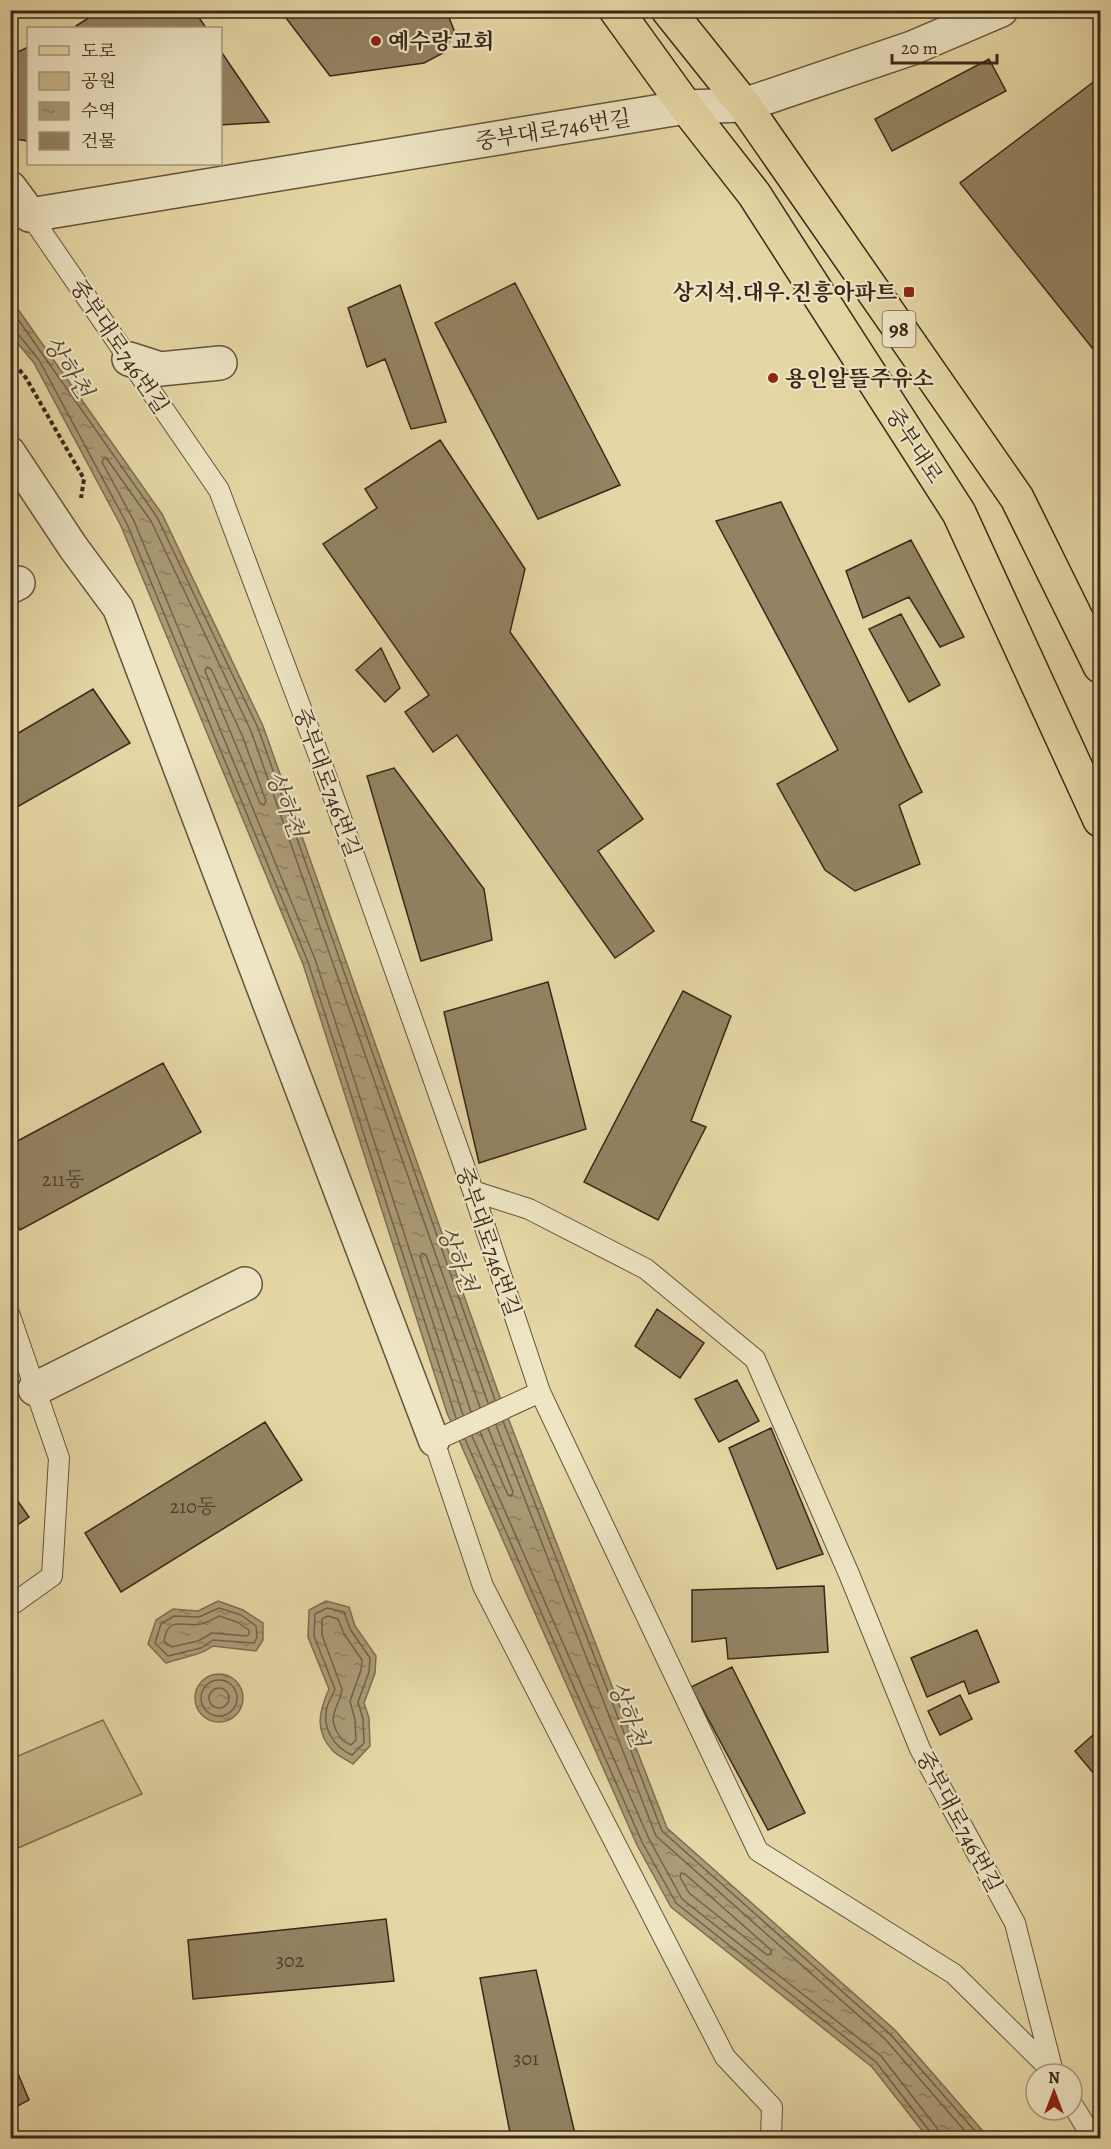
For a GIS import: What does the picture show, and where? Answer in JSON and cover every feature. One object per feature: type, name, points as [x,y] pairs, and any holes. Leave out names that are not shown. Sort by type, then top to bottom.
[{"type":"main road","name":"중부대로","points":[[616,10],[686,107],[754,194],[959,513],[1101,820]]},
{"type":"main road","name":"98","points":[[668,10],[744,105],[1017,498],[1101,666]]},
{"type":"street","name":"중부대로746번길","points":[[10,188],[20,218],[686,107],[744,105],[912,48],[1001,10]]},
{"type":"street","points":[[129,359],[160,369],[220,363]]},
{"type":"street","points":[[10,452],[118,608],[434,1442]]},
{"type":"street","points":[[36,1389],[245,1284]]},
{"type":"lane","name":"중부대로746번길","points":[[20,218],[129,359],[219,490],[319,756],[473,1191],[540,1392],[758,1851],[954,1974],[1043,2062]]},
{"type":"lane","name":"중부대로746번길","points":[[473,1191],[529,1209],[646,1269],[755,1359],[849,1574],[920,1749],[1015,1923],[1051,2062]]},
{"type":"lane","points":[[10,1316],[59,1458],[52,1576],[10,1606]]},
{"type":"lane","points":[[540,1392],[434,1442],[483,1586],[725,2057],[772,2107],[771,2139]]},
{"type":"lane","points":[[1083,2122],[1093,2139]]},
{"type":"path","points":[[10,358],[26,378],[84,479],[74,547]]},
{"type":"green space","points":[[103,1720],[142,1794],[11,1851],[11,1759]]},
{"type":"water","name":"상하천","points":[[10,298],[162,514],[263,726],[498,1392],[667,1828],[895,2030],[989,2138],[928,2138],[872,2067],[671,1907],[637,1845],[447,1413],[303,964],[121,526],[34,363],[11,335]]},
{"type":"water","points":[[218,1601],[243,1610],[263,1623],[263,1640],[256,1651],[213,1646],[197,1654],[166,1663],[148,1644],[156,1620],[173,1609],[198,1611]]},
{"type":"water","points":[[326,1601],[349,1607],[355,1626],[376,1656],[375,1673],[364,1703],[369,1718],[370,1746],[353,1764],[333,1751],[323,1736],[321,1728],[321,1713],[329,1689],[308,1637],[309,1610]]},
{"type":"water","points":[[219,1674],[236,1681],[243,1698],[236,1715],[219,1722],[202,1715],[195,1698],[202,1681]]},
{"type":"building","points":[[101,10],[194,10],[205,27],[77,27]]},
{"type":"building","name":"예수랑교회","points":[[280,10],[446,10],[454,30],[445,52],[424,63],[330,76]]},
{"type":"building","points":[[27,48],[27,141],[10,138],[10,56]]},
{"type":"building","points":[[222,53],[269,122],[222,125]]},
{"type":"building","points":[[989,59],[1006,91],[892,151],[875,119]]},
{"type":"building","points":[[1100,77],[1100,344],[1093,349],[960,183]]},
{"type":"building","points":[[515,283],[620,485],[538,519],[435,323]]},
{"type":"building","points":[[400,285],[446,422],[411,429],[385,359],[367,367],[348,308]]},
{"type":"building","points":[[440,440],[525,569],[510,632],[643,819],[598,851],[654,931],[615,958],[457,735],[433,752],[405,712],[429,695],[323,544],[377,508],[365,489]]},
{"type":"building","points":[[781,502],[922,792],[899,805],[920,864],[855,891],[825,870],[777,784],[838,750],[716,521]]},
{"type":"building","points":[[911,540],[964,637],[940,647],[909,597],[863,618],[846,571]]},
{"type":"building","points":[[901,614],[940,685],[909,702],[869,629]]},
{"type":"building","points":[[381,648],[400,688],[385,702],[356,670]]},
{"type":"building","points":[[93,689],[130,743],[10,811],[10,738]]},
{"type":"building","points":[[394,768],[484,889],[492,940],[421,961],[367,776]]},
{"type":"building","points":[[548,982],[586,1129],[479,1163],[444,1012]]},
{"type":"building","points":[[683,991],[731,1016],[691,1121],[706,1127],[658,1220],[584,1182]]},
{"type":"building","points":[[163,1063],[201,1132],[20,1230],[10,1212],[10,1145]]},
{"type":"building","points":[[657,1309],[704,1343],[680,1378],[635,1346]]},
{"type":"building","points":[[737,1380],[759,1421],[719,1442],[695,1399]]},
{"type":"building","points":[[265,1422],[302,1480],[121,1592],[85,1533]]},
{"type":"building","points":[[771,1428],[823,1554],[777,1569],[729,1448]]},
{"type":"building","points":[[10,1490],[29,1517],[10,1530]]},
{"type":"building","points":[[824,1586],[828,1652],[728,1659],[726,1638],[692,1642],[692,1590]]},
{"type":"building","points":[[977,1630],[999,1682],[969,1694],[964,1681],[927,1697],[911,1658]]},
{"type":"building","points":[[732,1667],[805,1813],[768,1830],[691,1687]]},
{"type":"building","points":[[960,1695],[972,1719],[940,1735],[928,1711]]},
{"type":"building","points":[[1093,1735],[1100,1743],[1100,1781],[1075,1751]]},
{"type":"building","points":[[386,1919],[394,1981],[193,1999],[188,1940]]},
{"type":"building","points":[[536,1970],[576,2138],[511,2138],[480,1978]]},
{"type":"building","points":[[10,2055],[29,2100],[10,2110]]},
{"type":"place","name":"예수랑교회","points":[[376,41]]},
{"type":"place","name":"상지석.대우.진흥아파트","points":[[909,292]]},
{"type":"place","name":"용인알뜰주유소","points":[[773,378]]}]
